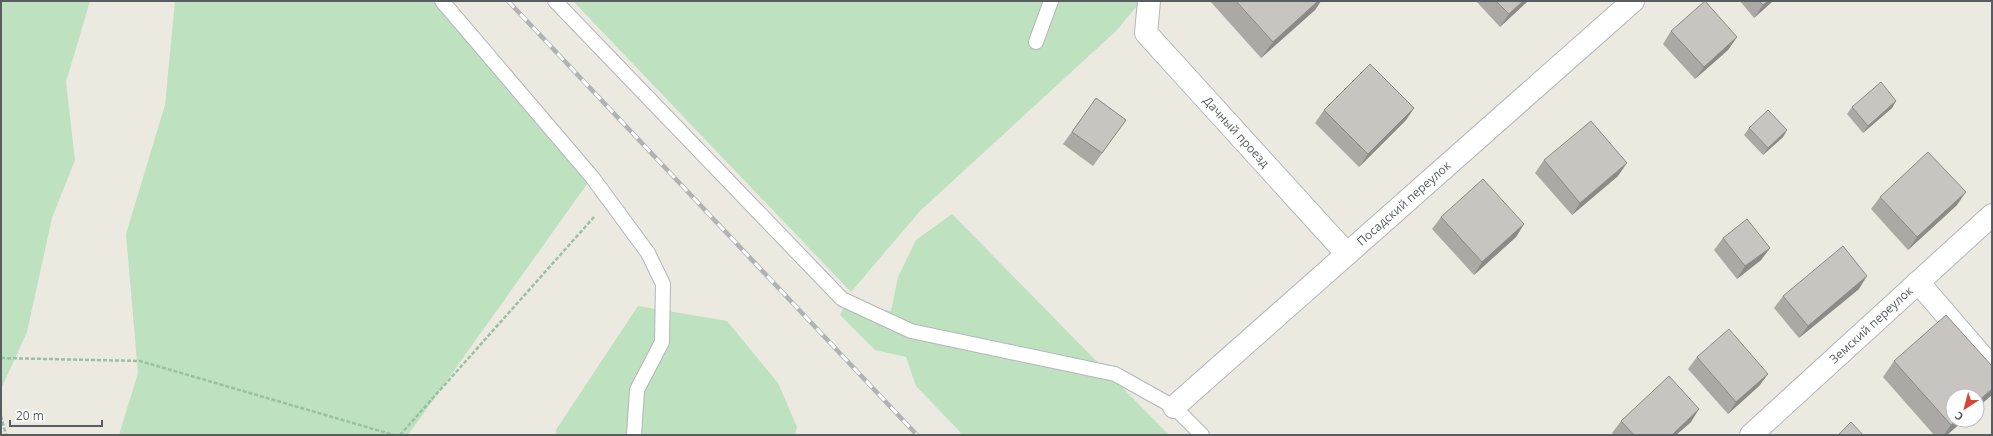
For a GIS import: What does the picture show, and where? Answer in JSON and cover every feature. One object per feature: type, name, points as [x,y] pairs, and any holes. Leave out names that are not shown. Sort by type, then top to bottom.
[{"type":"street","name":"Дачный проезд","points":[[1149,1],[1146,33],[1347,254]]},
{"type":"street","name":"Посадский переулок","points":[[1174,407],[1633,1]]},
{"type":"street","name":"Земский переулок","points":[[1750,435],[1992,215]]},
{"type":"street","points":[[1918,282],[1992,368]]},
{"type":"lane","points":[[442,1],[592,178],[648,253],[663,284],[662,342],[637,390],[634,435]]},
{"type":"lane","points":[[554,1],[842,299],[911,331],[1115,374],[1174,407],[1202,435]]},
{"type":"lane","points":[[1036,42],[1051,1]]},
{"type":"path","points":[[400,435],[609,200]]},
{"type":"path","points":[[1,358],[140,361],[394,435]]},
{"type":"path","points":[[1,416],[6,435]]},
{"type":"green space","points":[[1,1],[90,1],[66,82],[75,160],[52,218],[27,332],[1,389]]},
{"type":"green space","points":[[175,1],[442,1],[592,177],[408,435],[119,435],[138,373],[126,234],[165,105]]},
{"type":"green space","points":[[573,1],[1141,1],[1116,31],[920,211],[851,292]]},
{"type":"green space","points":[[952,214],[1169,435],[963,435],[916,386],[906,357],[875,350],[840,315],[845,304],[891,311],[898,277],[916,240]]},
{"type":"green space","points":[[638,306],[727,321],[778,383],[797,427],[795,435],[556,435],[556,430]]},
{"type":"building","points":[[1236,1],[1318,1],[1273,42]]},
{"type":"building","points":[[1496,1],[1523,1],[1509,14]]},
{"type":"building","points":[[1705,1],[1737,37],[1704,67],[1671,31]]},
{"type":"building","points":[[1759,1],[1768,1],[1763,5]]},
{"type":"building","points":[[1370,64],[1414,108],[1368,154],[1324,110]]},
{"type":"building","points":[[1881,82],[1896,101],[1868,126],[1852,107]]},
{"type":"building","points":[[1096,98],[1126,120],[1102,153],[1072,132]]},
{"type":"building","points":[[1768,110],[1787,130],[1768,148],[1749,128]]},
{"type":"building","points":[[1591,121],[1627,163],[1580,203],[1544,160]]},
{"type":"building","points":[[1928,152],[1966,192],[1917,237],[1880,197]]},
{"type":"building","points":[[1483,179],[1524,224],[1482,262],[1441,217]]},
{"type":"building","points":[[1747,219],[1770,248],[1745,266],[1723,238]]},
{"type":"building","points":[[1843,246],[1867,276],[1808,326],[1783,296]]},
{"type":"building","points":[[1946,315],[1992,366],[1992,389],[1985,395],[1985,388],[1945,388],[1945,418],[1894,361]]},
{"type":"building","points":[[1729,329],[1768,374],[1736,402],[1697,357]]},
{"type":"building","points":[[1669,376],[1699,409],[1672,435],[1634,435],[1621,421]]},
{"type":"building","points":[[1851,422],[1863,435],[1838,435]]},
{"type":"railway","points":[[508,1],[917,435]]}]
